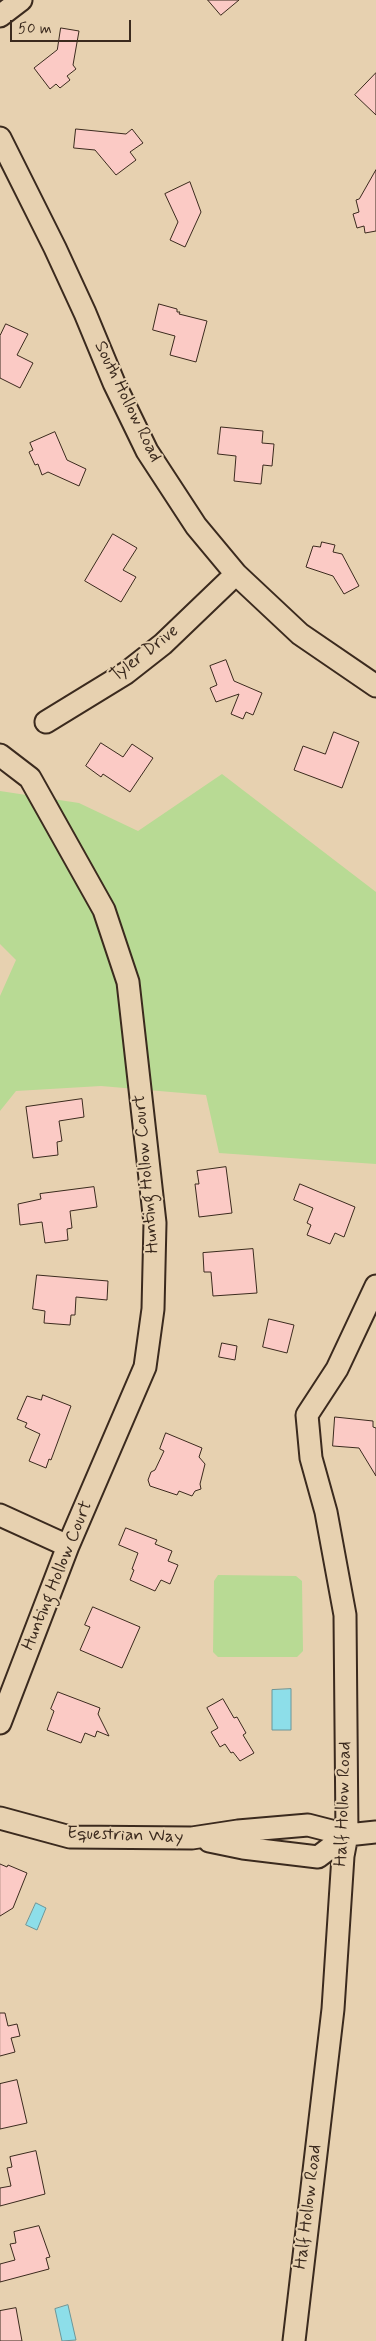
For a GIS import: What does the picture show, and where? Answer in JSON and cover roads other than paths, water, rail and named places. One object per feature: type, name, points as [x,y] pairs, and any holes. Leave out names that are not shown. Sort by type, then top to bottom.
[{"type":"street","points":[[0,16],[21,0]]},
{"type":"street","name":"South Hollow Road","points":[[0,138],[86,313],[114,384],[147,451],[196,526],[236,574],[300,634],[376,686]]},
{"type":"street","name":"Tyler Drive","points":[[46,722],[126,673],[163,644],[236,574]]},
{"type":"street","name":"Hunting Hollow Court","points":[[0,756],[30,778],[104,910],[128,982],[154,1223],[153,1309],[145,1368],[68,1546],[0,1723]]},
{"type":"street","name":"Half Hollow Road","points":[[294,2341],[333,2008],[343,1856],[347,1835],[345,1615],[326,1512],[310,1458],[307,1415],[337,1369],[376,1286]]},
{"type":"street","points":[[0,1515],[68,1546]]},
{"type":"street","name":"Equestrian Way","points":[[0,1818],[70,1837],[192,1838],[238,1831],[308,1825],[347,1835]]},
{"type":"street","points":[[347,1835],[376,1832]]},
{"type":"street","name":"Equestrian Way","points":[[192,1838],[243,1848],[318,1857],[347,1835]]},
{"type":"water","points":[[291,1689],[291,1730],[272,1730],[272,1690]]},
{"type":"water","points":[[36,1903],[46,1908],[37,1930],[26,1925]]},
{"type":"water","points":[[68,2305],[76,2340],[62,2341],[55,2309]]}]
